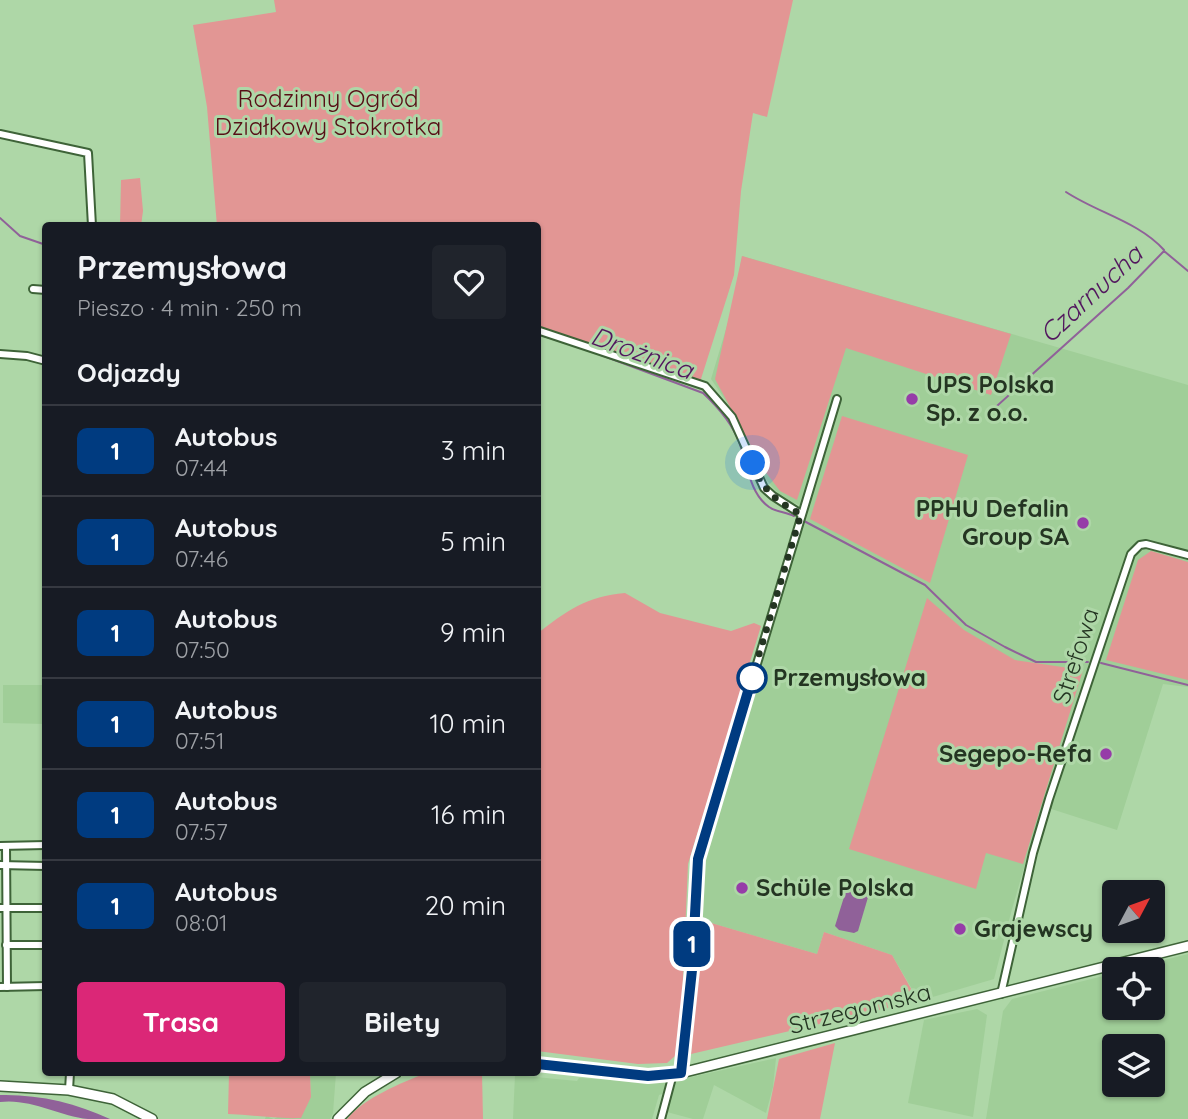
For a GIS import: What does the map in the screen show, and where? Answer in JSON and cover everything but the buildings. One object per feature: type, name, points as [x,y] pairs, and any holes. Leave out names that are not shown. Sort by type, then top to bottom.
[{"type":"main road","name":"Strzegomska","points":[[541,1064],[634,1075],[677,1073],[1188,946]]},
{"type":"main road","points":[[338,1119],[365,1093],[391,1076]]},
{"type":"main road","points":[[0,1086],[69,1090],[113,1099],[152,1119]]},
{"type":"street","points":[[0,134],[89,153],[92,222]]},
{"type":"street","points":[[33,289],[42,290]]},
{"type":"street","points":[[541,331],[705,386],[733,417],[764,488],[780,502],[801,514]]},
{"type":"street","points":[[0,354],[42,359]]},
{"type":"street","points":[[661,1119],[677,1073],[692,970],[698,859],[837,399]]},
{"type":"street","name":"Strefowa","points":[[1001,994],[1027,878],[1046,810],[1131,554],[1140,545],[1146,544],[1188,555]]},
{"type":"street","points":[[42,845],[3,846],[6,945],[3,953],[3,986],[42,986]]},
{"type":"street","points":[[3,865],[42,866]]},
{"type":"street","points":[[3,908],[42,908]]},
{"type":"street","points":[[6,945],[42,945]]},
{"type":"street","points":[[69,1090],[70,1076]]},
{"type":"shaded area","points":[[742,256],[1188,385],[1188,687],[1163,684],[1117,830],[1042,806],[994,979],[919,1001],[892,955],[824,932],[817,954],[701,920],[705,856],[808,508],[783,499],[764,477],[743,426],[711,379],[733,306]]},
{"type":"shaded area","points":[[3,685],[42,685],[42,724],[3,723]]},
{"type":"shaded area","points":[[848,884],[867,889],[869,894],[858,931],[854,933],[839,930],[835,926]]},
{"type":"shaded area","points":[[1188,954],[1188,1119],[986,1119],[1003,1011],[1012,999],[1102,976],[1102,1020],[1165,1020],[1165,960]]},
{"type":"shaded area","points":[[977,1009],[987,1015],[973,1117],[908,1103],[924,1020]]},
{"type":"shaded area","points":[[776,1058],[773,1087],[766,1113],[714,1085],[703,1119],[667,1112],[674,1081]]},
{"type":"shaded area","points":[[310,1076],[336,1076],[333,1113],[330,1119],[274,1119],[311,1097]]},
{"type":"shaded area","points":[[515,1076],[577,1081],[579,1078],[667,1083],[665,1093],[659,1095],[652,1119],[513,1119]]},
{"type":"shaded area","points":[[0,1095],[56,1101],[84,1108],[110,1119],[88,1119],[33,1105],[0,1102]]},
{"type":"green space","name":"Rodzinny Ogród Działkowy Stokrotka","points":[[274,0],[793,0],[767,117],[753,113],[741,191],[734,275],[700,382],[541,326],[541,222],[217,222],[207,107],[193,25],[276,12]]},
{"type":"green space","points":[[140,178],[142,222],[120,222],[121,180]]},
{"type":"green space","points":[[742,256],[1011,334],[991,395],[846,348],[797,500],[780,491],[764,470],[715,379]]},
{"type":"green space","points":[[842,416],[968,455],[930,583],[810,519]]},
{"type":"green space","points":[[1151,551],[1188,562],[1188,680],[1106,660],[1138,560]]},
{"type":"green space","points":[[625,593],[660,613],[731,631],[754,623],[761,626],[688,864],[682,1002],[675,1056],[667,1063],[638,1064],[541,1052],[541,631],[578,606]]},
{"type":"green space","points":[[927,598],[964,630],[1015,660],[1083,670],[1023,864],[986,853],[976,889],[849,849]]},
{"type":"green space","points":[[701,920],[817,954],[824,932],[892,955],[918,1001],[691,1054]]},
{"type":"green space","points":[[835,1043],[820,1119],[767,1119],[779,1059]]},
{"type":"green space","points":[[229,1076],[310,1076],[311,1097],[301,1118],[228,1114]]},
{"type":"green space","points":[[419,1076],[482,1076],[483,1119],[347,1119],[363,1104],[394,1086]]},
{"type":"waterway","points":[[1066,192],[1143,232],[1164,250]]},
{"type":"waterway","name":"Drożnica","points":[[0,218],[20,236],[42,244]]},
{"type":"waterway","name":"Czarnucha","points":[[988,414],[1128,288],[1164,251],[1188,271]]},
{"type":"waterway","name":"Drożnica","points":[[541,335],[560,341]]},
{"type":"waterway","name":"Drożnica","points":[[601,355],[703,393],[733,428],[753,486],[762,501],[772,509],[794,516]]},
{"type":"waterway","name":"Drożnica","points":[[804,521],[925,585],[966,625],[1005,647],[1036,662],[1088,662]]},
{"type":"waterway","name":"Drożnica","points":[[1101,663],[1188,685]]},
{"type":"bus line","name":"1","points":[[541,1064],[648,1076],[681,1073],[692,970],[694,893],[698,859],[752,678]]},
{"type":"place","name":"UPS Polska Sp. z o.o.","points":[[912,399]]},
{"type":"place","name":"PPHU Defalin Group SA","points":[[1083,523]]},
{"type":"place","name":"Przemysłowa","points":[[752,678]]},
{"type":"place","name":"Segepo-Refa","points":[[1106,754]]},
{"type":"place","name":"Schüle Polska","points":[[742,888]]},
{"type":"place","name":"Grajewscy","points":[[960,929]]},
{"type":"route","points":[[752,678],[801,514],[764,488],[753,463]]}]
